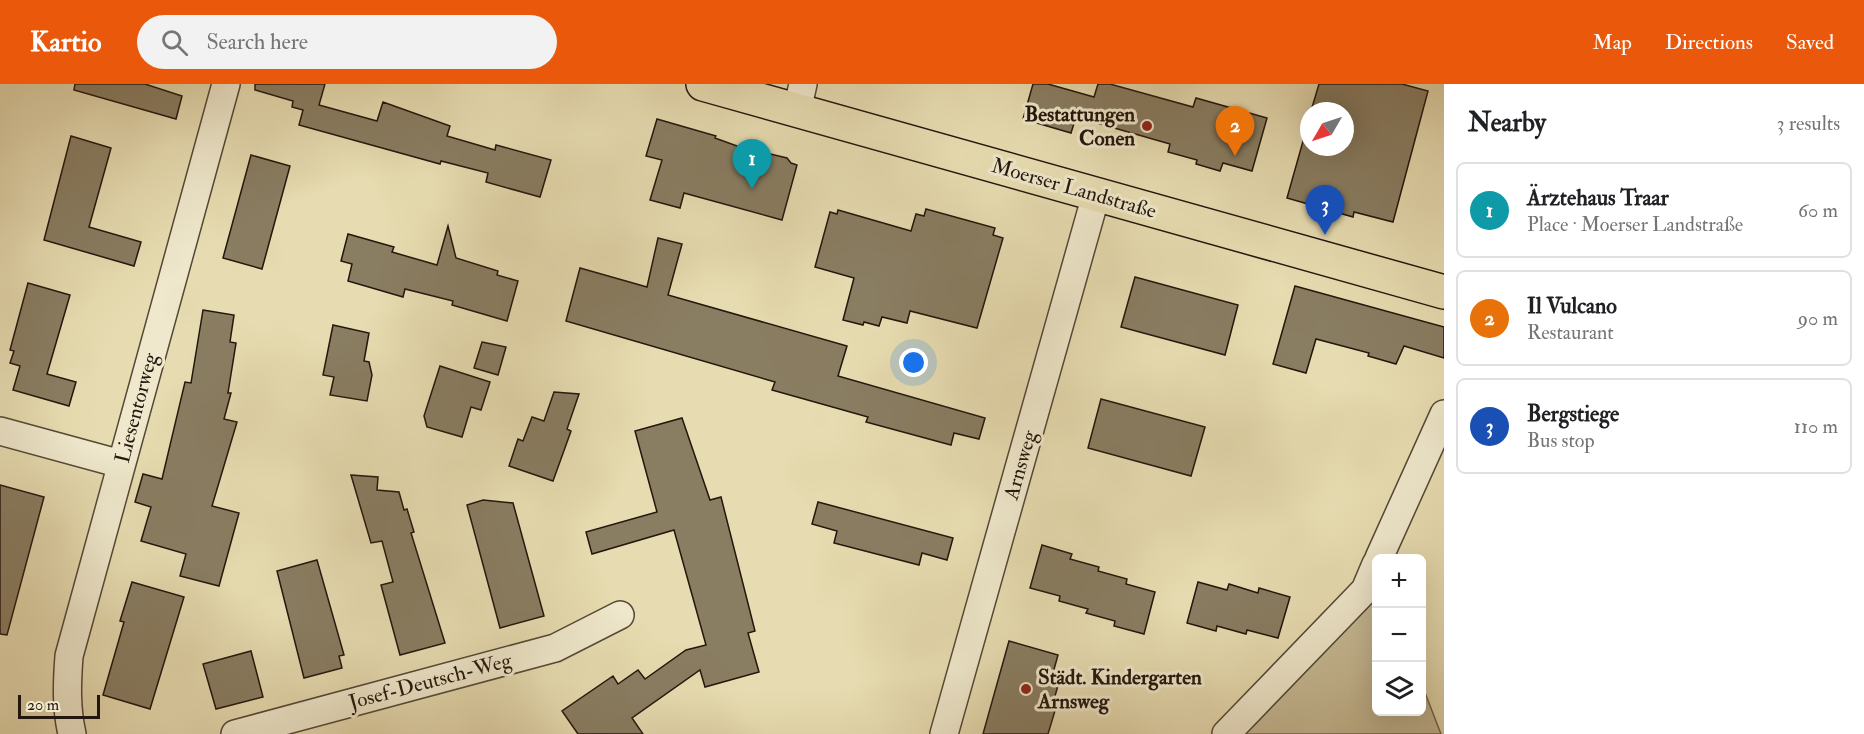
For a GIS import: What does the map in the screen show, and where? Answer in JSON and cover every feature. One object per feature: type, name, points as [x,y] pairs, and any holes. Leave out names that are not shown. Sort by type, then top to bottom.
[{"type":"main road","name":"Moerser Landstraße","points":[[703,84],[800,97],[1096,195],[1444,292]]},
{"type":"street","name":"Liesentorweg","points":[[72,734],[68,717],[66,686],[69,656],[226,84]]},
{"type":"street","name":"Arnsweg","points":[[944,734],[1096,195]]},
{"type":"street","points":[[1381,554],[1444,414]]},
{"type":"street","points":[[0,431],[121,464]]},
{"type":"street","points":[[1226,734],[1365,590],[1372,575]]},
{"type":"street","name":"Josef-Deutsch-Weg","points":[[235,734],[555,648],[620,615]]},
{"type":"shaded area","points":[[1367,593],[1372,600],[1372,716],[1426,716],[1426,695],[1441,734],[1235,734]]},
{"type":"building","points":[[75,84],[145,84],[182,96],[176,119],[74,90]]},
{"type":"building","points":[[255,84],[325,84],[319,105],[377,121],[383,102],[450,126],[447,136],[495,150],[496,145],[551,160],[540,197],[486,182],[488,173],[441,161],[440,164],[299,125],[303,110],[292,107],[293,101],[255,90]]},
{"type":"building","points":[[1033,84],[1048,84],[1094,97],[1098,84],[1110,84],[1193,107],[1196,98],[1267,118],[1252,171],[1223,163],[1220,171],[1196,164],[1197,160],[1168,152],[1170,144],[1076,117],[1071,133],[1023,119]]},
{"type":"building","points":[[1319,84],[1402,84],[1428,91],[1393,222],[1354,212],[1353,217],[1287,198],[1300,152],[1300,156],[1354,156],[1354,102],[1314,102]]},
{"type":"building","points":[[657,119],[716,136],[715,138],[737,146],[787,158],[791,163],[797,165],[782,220],[684,193],[680,208],[650,200],[662,160],[646,156]]},
{"type":"building","points":[[71,136],[111,148],[89,227],[141,242],[134,266],[44,240]]},
{"type":"building","points":[[251,155],[290,166],[262,269],[223,258]]},
{"type":"building","points":[[926,209],[995,228],[993,235],[1003,238],[977,328],[910,311],[907,323],[882,317],[879,326],[843,320],[854,278],[815,267],[830,212],[837,214],[838,210],[911,231],[916,214],[924,216]]},
{"type":"building","points":[[448,226],[456,258],[498,271],[497,275],[518,281],[507,321],[452,305],[453,301],[405,289],[403,297],[348,281],[352,264],[341,261],[348,234],[394,247],[392,252],[437,265]]},
{"type":"building","points":[[658,238],[682,244],[668,295],[847,346],[838,376],[985,418],[979,439],[954,433],[951,445],[866,422],[868,417],[772,390],[775,382],[566,321],[580,268],[647,287]]},
{"type":"building","points":[[1135,277],[1238,305],[1225,355],[1121,327]]},
{"type":"building","points":[[28,283],[70,295],[47,374],[76,382],[69,406],[13,390],[20,366],[10,363],[14,351],[10,350]]},
{"type":"building","points":[[1295,286],[1444,327],[1444,358],[1404,346],[1396,364],[1368,356],[1369,353],[1316,339],[1306,373],[1273,364]]},
{"type":"building","points":[[203,310],[234,315],[230,342],[236,343],[228,393],[231,393],[224,419],[237,422],[212,506],[239,513],[219,586],[180,576],[186,554],[141,541],[151,507],[135,502],[143,474],[162,479],[185,382],[191,383]]},
{"type":"building","points":[[333,325],[369,333],[364,361],[369,362],[372,375],[367,401],[330,395],[334,377],[323,375]]},
{"type":"building","points":[[482,342],[506,347],[498,375],[474,368]]},
{"type":"building","points":[[440,366],[490,382],[481,410],[471,407],[462,437],[427,427],[424,416]]},
{"type":"building","points":[[554,392],[579,394],[567,429],[571,431],[553,481],[509,466],[518,439],[523,441],[532,417],[544,421]]},
{"type":"building","points":[[1101,399],[1205,427],[1191,476],[1088,448]]},
{"type":"building","points":[[682,418],[710,500],[721,497],[755,631],[748,633],[759,672],[705,687],[700,670],[632,718],[643,734],[578,734],[562,711],[613,676],[618,684],[638,670],[645,679],[686,650],[706,645],[674,530],[592,554],[586,532],[657,512],[635,431]]},
{"type":"building","points":[[351,475],[378,477],[377,490],[399,492],[404,510],[407,509],[414,532],[411,533],[445,643],[400,655],[381,585],[393,582],[382,541],[371,543]]},
{"type":"building","points":[[0,485],[44,497],[7,635],[0,634]]},
{"type":"building","points":[[483,500],[513,503],[544,616],[500,628],[467,505]]},
{"type":"building","points":[[818,502],[953,538],[947,560],[922,553],[919,565],[834,543],[837,531],[812,524]]},
{"type":"building","points":[[1042,545],[1072,554],[1070,559],[1099,567],[1098,571],[1127,579],[1126,584],[1155,592],[1144,634],[1114,626],[1115,621],[1086,613],[1088,609],[1059,601],[1060,596],[1030,588]]},
{"type":"building","points":[[317,560],[344,655],[339,656],[342,668],[304,678],[277,571]]},
{"type":"building","points":[[132,582],[184,597],[150,709],[103,695],[124,622],[120,621]]},
{"type":"building","points":[[1198,582],[1227,590],[1229,584],[1258,593],[1259,588],[1290,597],[1278,638],[1247,630],[1246,634],[1217,626],[1216,631],[1187,623]]},
{"type":"building","name":"Städt. Kindergarten Arnsweg","points":[[1009,641],[1058,655],[1053,673],[1061,675],[1053,703],[1057,704],[1048,734],[983,734]]},
{"type":"building","points":[[251,651],[263,697],[216,709],[203,664]]},
{"type":"place","name":"Bestattungen Conen","points":[[1147,126]]},
{"type":"place","name":"Il Vulcano","points":[[1235,156]]},
{"type":"place","name":"Ärztehaus Traar","points":[[752,189]]},
{"type":"place","name":"Bergstiege","points":[[1325,235]]},
{"type":"place","name":"Städt. Kindergarten Arnsweg","points":[[1026,689]]}]
